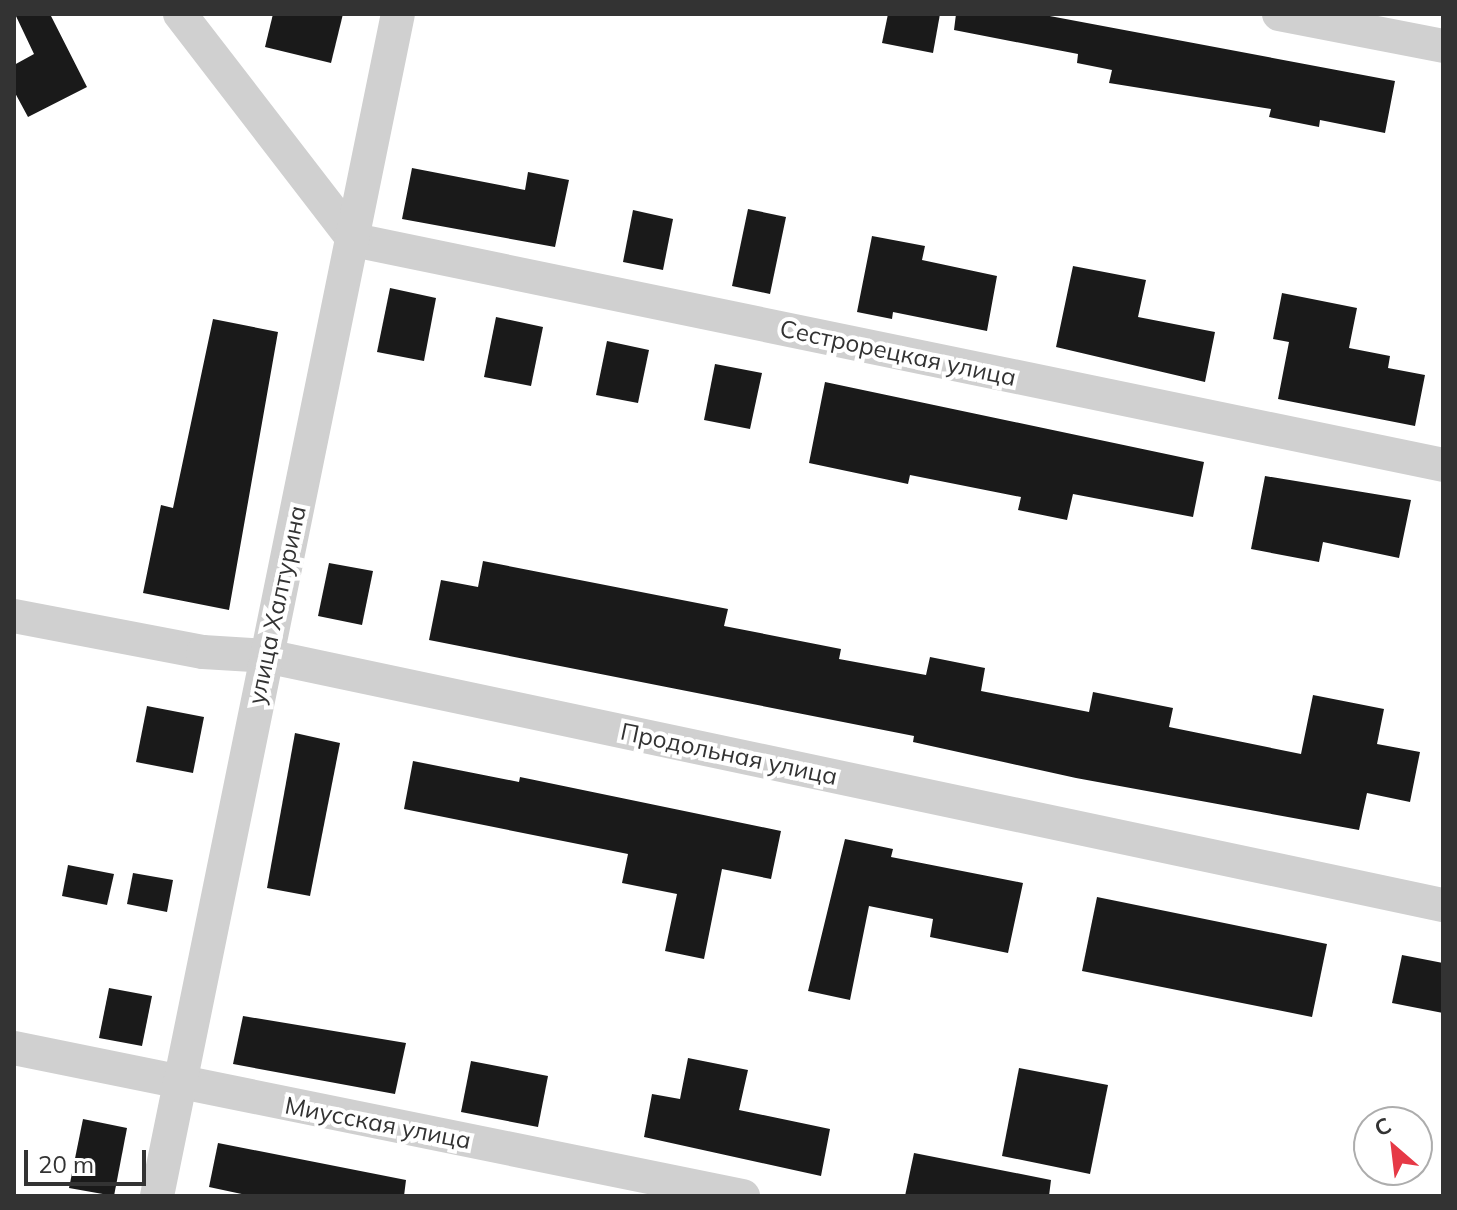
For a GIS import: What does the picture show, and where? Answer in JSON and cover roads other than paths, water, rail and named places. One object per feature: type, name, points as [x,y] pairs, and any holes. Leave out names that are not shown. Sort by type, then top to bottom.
[{"type":"street","points":[[180,14],[354,240]]},
{"type":"street","name":"улица Халтурина","points":[[157,1196],[398,14]]},
{"type":"street","points":[[1279,14],[1443,46]]},
{"type":"street","name":"Сестрорецкая улица","points":[[354,240],[1443,465]]},
{"type":"street","name":"Продольная улица","points":[[14,616],[188,650],[266,656],[1443,905]]},
{"type":"street","name":"Миусская улица","points":[[14,1048],[743,1196]]}]
